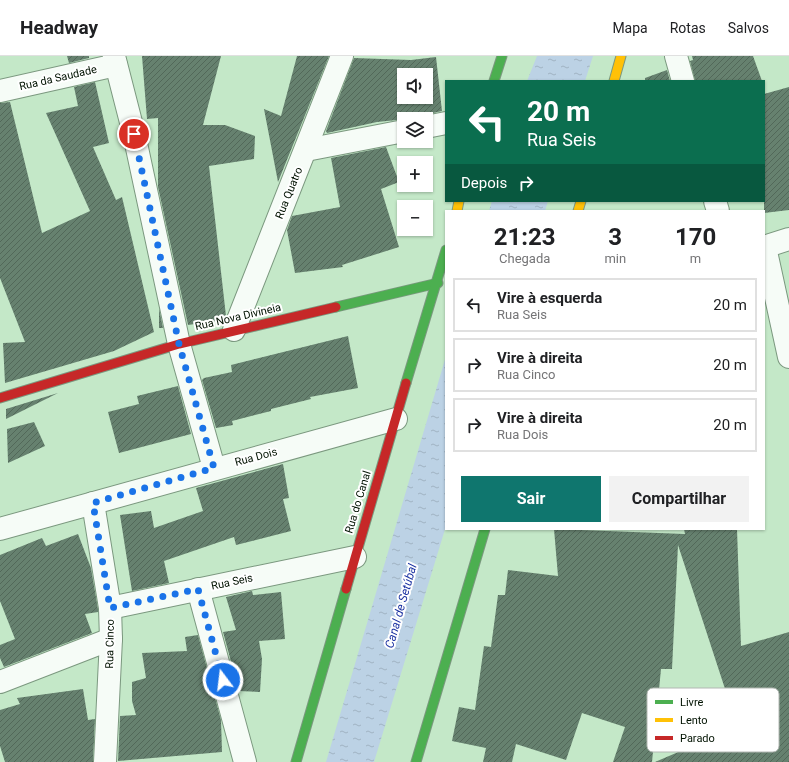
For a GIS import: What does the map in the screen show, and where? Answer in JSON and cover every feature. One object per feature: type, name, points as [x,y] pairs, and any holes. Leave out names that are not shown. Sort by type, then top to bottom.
[{"type":"street","name":"Rua Quatro","points":[[234,330],[342,56]]},
{"type":"street","points":[[494,80],[502,56]]},
{"type":"street","points":[[614,80],[622,56]]},
{"type":"street","points":[[676,56],[683,80]]},
{"type":"street","points":[[115,61],[134,134],[179,344],[214,468]]},
{"type":"street","name":"Rua da Saudade","points":[[0,92],[115,61]]},
{"type":"street","points":[[433,126],[445,123]]},
{"type":"street","points":[[306,150],[397,132]]},
{"type":"street","points":[[765,247],[789,239]]},
{"type":"street","points":[[765,251],[789,356]]},
{"type":"street","name":"Rua do Canal","points":[[296,762],[355,556],[438,283],[445,254]]},
{"type":"street","name":"Rua Nova Divineia","points":[[0,396],[179,344],[438,283]]},
{"type":"street","name":"Rua Dois","points":[[0,529],[214,468],[396,419]]},
{"type":"street","name":"Rua Cinco","points":[[93,503],[110,608],[111,639],[105,762]]},
{"type":"street","points":[[416,762],[485,530]]},
{"type":"street","name":"Rua Seis","points":[[110,608],[355,556]]},
{"type":"street","points":[[198,589],[245,762]]},
{"type":"street","points":[[0,682],[111,639]]},
{"type":"water","points":[[537,56],[593,56],[585,80],[527,80]]},
{"type":"water","points":[[492,202],[548,202],[545,210],[489,210]]},
{"type":"water","name":"Canal de Setúbal","points":[[445,359],[445,529],[374,762],[326,762]]},
{"type":"building","points":[[67,56],[89,56],[89,58],[69,63]]},
{"type":"building","points":[[142,56],[221,56],[203,125],[225,125],[255,136],[254,159],[209,166],[226,316],[224,320],[188,325],[158,187],[158,118],[147,119]]},
{"type":"building","points":[[297,56],[329,56],[278,182],[264,109],[281,116]]},
{"type":"building","points":[[692,56],[753,56],[762,80],[695,80],[690,61],[693,60]]},
{"type":"building","points":[[436,57],[442,111],[433,113],[397,112],[397,120],[377,122],[327,133],[326,131],[354,58],[411,60]]},
{"type":"building","points":[[667,70],[670,80],[645,80],[645,78]]},
{"type":"building","points":[[95,82],[109,143],[93,147],[116,200],[122,197],[154,332],[114,351],[5,383],[3,343],[25,342],[0,278],[0,103],[10,102],[42,233],[90,211],[46,113],[78,106],[74,87]]},
{"type":"building","points":[[789,87],[789,210],[765,213],[764,202],[765,94]]},
{"type":"building","points":[[386,147],[397,177],[397,183],[381,189],[399,247],[342,265],[343,267],[295,273],[287,230],[292,216],[340,207],[331,158]]},
{"type":"building","points":[[159,308],[163,328],[159,328]]},
{"type":"building","points":[[348,336],[358,388],[310,397],[311,399],[232,421],[233,425],[216,428],[202,380],[204,378],[232,372],[231,365]]},
{"type":"building","points":[[178,386],[191,434],[119,453],[108,412],[139,404],[137,396]]},
{"type":"building","points":[[58,393],[6,419],[6,409]]},
{"type":"building","points":[[34,422],[45,446],[8,463],[7,429]]},
{"type":"building","points":[[283,464],[289,498],[283,499],[291,531],[236,545],[234,537],[164,561],[169,583],[132,591],[120,515],[151,511],[154,528],[203,511],[196,488]]},
{"type":"building","points":[[554,530],[685,534],[684,530],[737,530],[741,646],[789,632],[789,762],[655,762],[678,752],[779,752],[779,688],[725,688],[678,545],[672,669],[661,669],[659,688],[647,688],[647,752],[653,752],[652,762],[613,762],[625,727],[582,713],[566,760],[516,744],[512,762],[483,762],[486,748],[452,741],[459,707],[475,710],[484,646],[491,647],[498,595],[505,595],[508,570],[558,576]]},
{"type":"building","points":[[78,534],[91,568],[98,609],[98,612],[85,614],[92,633],[4,667],[0,658],[0,645],[15,639],[0,601],[0,555],[42,538],[46,546]]},
{"type":"building","points":[[252,591],[253,595],[281,592],[285,639],[259,641],[262,659],[260,692],[239,691],[223,632],[236,630],[226,597]]},
{"type":"building","points":[[198,635],[221,720],[222,752],[118,761],[120,716],[136,715],[132,701],[132,682],[146,678],[142,653],[187,651],[185,637]]},
{"type":"building","points":[[83,689],[88,720],[95,719],[93,762],[5,762],[0,746],[0,710],[20,704],[17,698]]},
{"type":"traffic: fast","points":[[494,80],[502,56]]},
{"type":"traffic: fast","points":[[406,383],[445,253]]},
{"type":"traffic: fast","points":[[336,307],[438,283]]},
{"type":"traffic: fast","points":[[416,762],[485,530]]},
{"type":"traffic: fast","points":[[296,762],[346,589]]},
{"type":"traffic: slow","points":[[614,80],[621,56]]},
{"type":"traffic: slow","points":[[457,210],[459,202]]},
{"type":"traffic: slow","points":[[578,210],[581,202]]},
{"type":"traffic: jam","points":[[0,398],[179,344],[336,307]]},
{"type":"traffic: jam","points":[[346,589],[406,383]]},
{"type":"route","points":[[134,134],[179,344],[214,468],[93,503],[110,608],[198,589],[223,680]]}]
